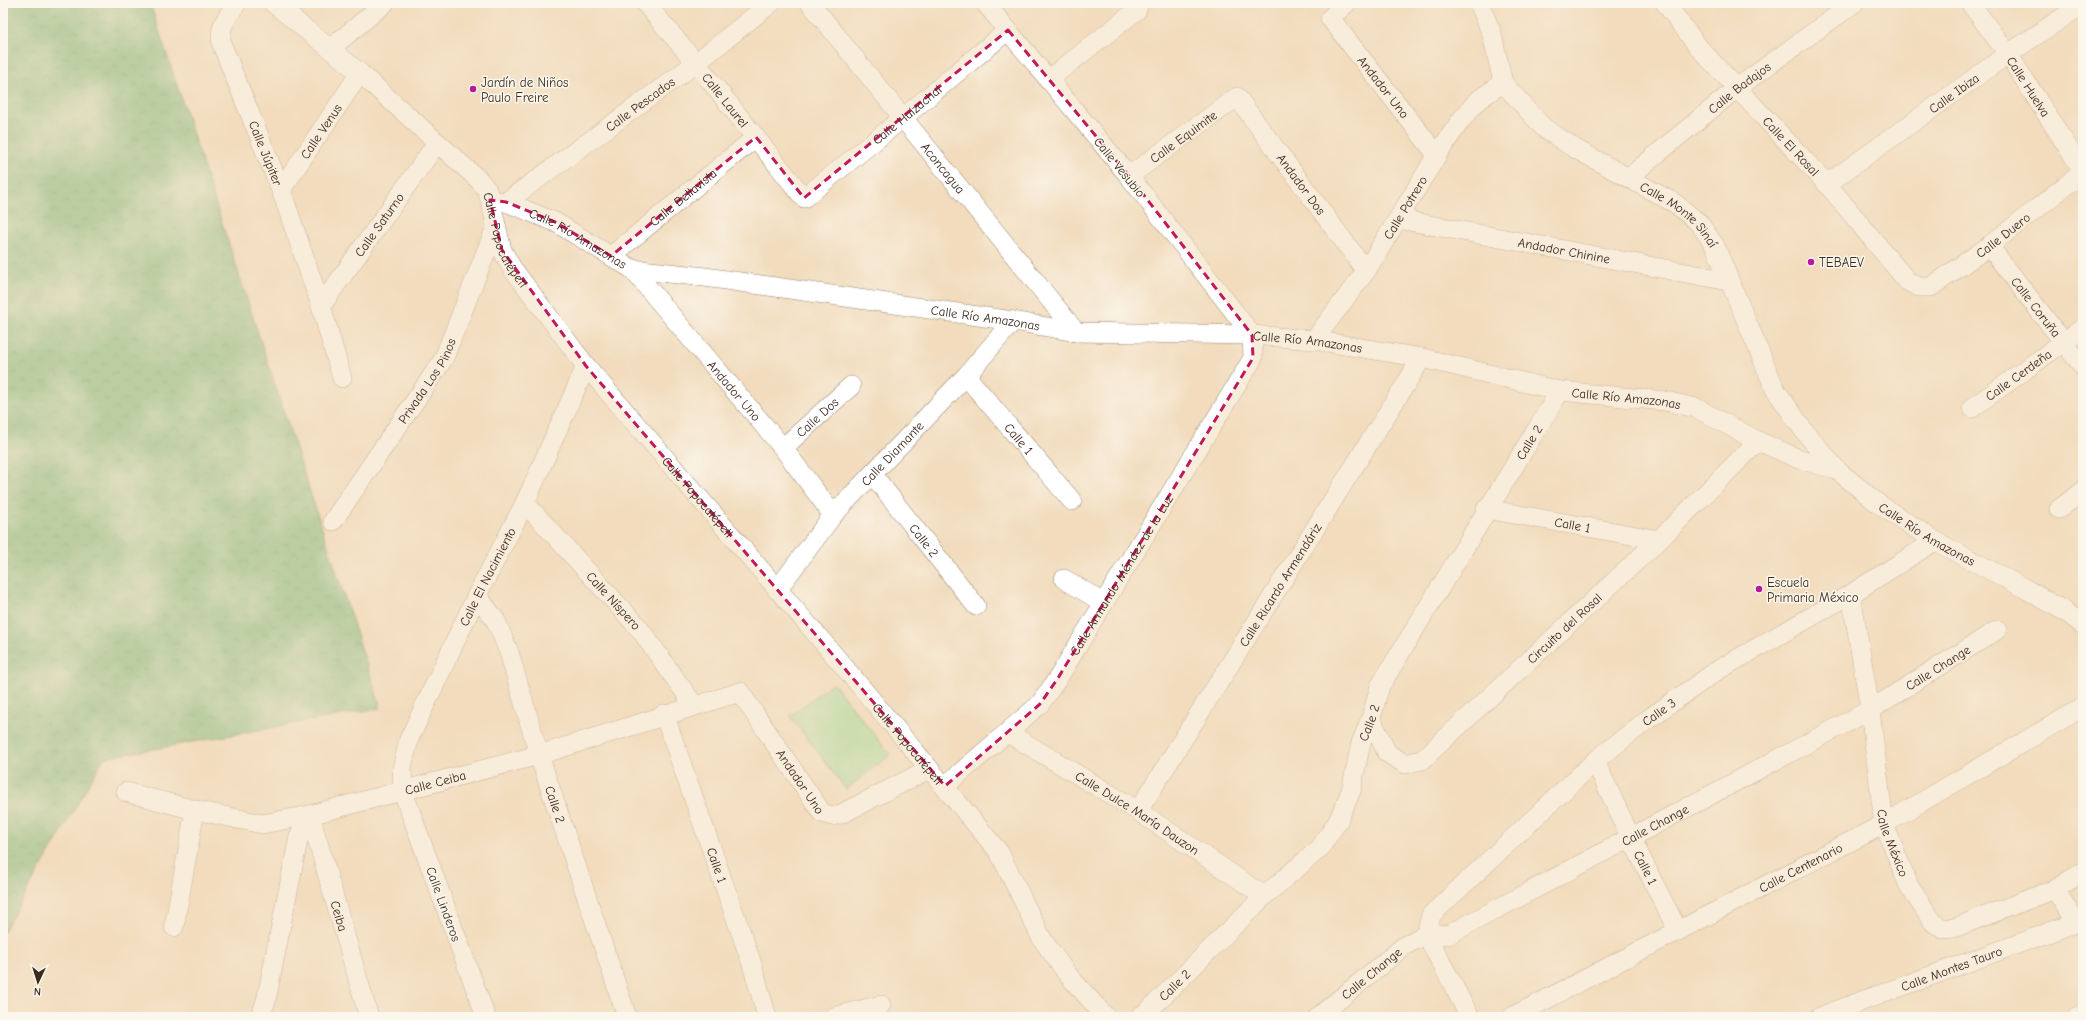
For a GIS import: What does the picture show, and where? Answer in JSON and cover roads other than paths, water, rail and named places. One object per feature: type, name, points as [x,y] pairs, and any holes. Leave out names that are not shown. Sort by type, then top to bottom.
[{"type":"street","name":"Calle Júpiter","points":[[237,3],[224,23],[220,34],[222,45],[281,190],[321,306],[342,378]]},
{"type":"street","name":"Calle Popocatépetl","points":[[273,3],[331,48],[360,73],[479,180],[498,201],[496,227],[502,250],[512,268],[586,366],[945,786],[999,852],[1042,939],[1068,975],[1106,1017]]},
{"type":"street","points":[[331,48],[385,3]]},
{"type":"street","name":"Calle Laurel","points":[[645,3],[696,63],[804,198]]},
{"type":"street","name":"Calle Pescados","points":[[498,201],[696,63],[771,3]]},
{"type":"street","name":"Aconcagua","points":[[810,3],[904,117],[1076,332]]},
{"type":"street","name":"Calle Vesubio","points":[[984,3],[1129,176],[1252,335]]},
{"type":"street","points":[[1048,80],[1137,10],[1139,3]]},
{"type":"street","name":"Andador Uno","points":[[1347,3],[1330,18],[1437,155]]},
{"type":"street","name":"Calle Monte Sinaí","points":[[1479,3],[1492,34],[1503,83],[1544,128],[1574,148],[1676,204],[1699,223],[1715,246],[1775,389],[1804,431],[1837,470]]},
{"type":"street","name":"Calle El Rosal","points":[[1665,3],[1700,49],[1827,184],[1907,281],[1919,288]]},
{"type":"street","name":"Calle Badajos","points":[[1629,177],[1738,88],[1854,3]]},
{"type":"street","name":"Calle Huelva","points":[[1970,3],[2008,54],[2083,172]]},
{"type":"street","name":"Calle Ibiza","points":[[1827,184],[2008,54],[2083,4]]},
{"type":"street","name":"Calle Huizachal","points":[[804,198],[1008,30]]},
{"type":"street","name":"Calle Venus","points":[[281,190],[360,73]]},
{"type":"street","name":"Calle Potrero","points":[[1314,340],[1366,271],[1437,155],[1461,120],[1478,100],[1503,83]]},
{"type":"street","name":"Calle Equimite","points":[[1129,176],[1238,97]]},
{"type":"street","name":"Andador Dos","points":[[1238,97],[1366,271]]},
{"type":"street","name":"Calle Bellavista","points":[[611,256],[756,138]]},
{"type":"street","name":"Calle Saturno","points":[[321,306],[437,143]]},
{"type":"street","name":"Calle Duero","points":[[1919,288],[1931,286],[1989,246],[2083,172]]},
{"type":"street","name":"Calle Río Amazonas","points":[[498,201],[555,222],[632,269],[705,277],[1013,321],[1076,332],[1252,335],[1314,340],[1422,358],[1560,391],[1665,400],[1696,408],[1799,459],[1837,470],[1880,505],[1935,541],[2024,588],[2066,612],[2083,625]]},
{"type":"street","name":"Andador Chinine","points":[[1398,219],[1729,281]]},
{"type":"street","name":"Privada Los Pinos","points":[[333,522],[442,360],[496,227]]},
{"type":"street","name":"Calle Coruña","points":[[1989,246],[2083,367]]},
{"type":"street","name":"Andador Uno","points":[[632,269],[783,448],[833,515]]},
{"type":"street","name":"Calle Diamante","points":[[777,590],[833,515],[873,475],[966,376],[1013,321]]},
{"type":"street","name":"Calle Cerdeña","points":[[1972,408],[2083,328]]},
{"type":"street","name":"Calle Armando Méndez de la Luz","points":[[945,786],[1040,704],[1104,603],[1254,358],[1252,335]]},
{"type":"street","name":"Calle Ricardo Armendáriz","points":[[1138,811],[1422,358]]},
{"type":"street","name":"Calle El Nacimiento","points":[[403,792],[402,768],[410,740],[477,595],[525,503],[586,366]]},
{"type":"street","name":"Calle 1","points":[[966,376],[1072,502]]},
{"type":"street","name":"Calle Dos","points":[[783,448],[851,386]]},
{"type":"street","name":"Calle 2","points":[[1139,1017],[1147,1012],[1264,896],[1320,848],[1338,821],[1351,791],[1361,743],[1371,718],[1380,686],[1486,509],[1560,391]]},
{"type":"street","name":"Circuito del Rosal","points":[[1371,718],[1387,753],[1405,764],[1422,760],[1659,540],[1758,440]]},
{"type":"street","name":"Calle 2","points":[[873,475],[976,606]]},
{"type":"street","points":[[2059,509],[2083,491]]},
{"type":"street","name":"Calle Níspero","points":[[525,503],[639,628],[694,705]]},
{"type":"street","name":"Calle 1","points":[[1486,509],[1659,540]]},
{"type":"street","name":"Calle 3","points":[[1426,934],[1431,914],[1595,761],[1647,720],[1718,670],[1851,594],[1935,541]]},
{"type":"street","points":[[1064,579],[1104,603]]},
{"type":"street","name":"Calle México","points":[[1851,594],[1870,710],[1884,824],[1909,886],[1933,922],[1943,929],[1954,928],[2056,889],[2083,872]]},
{"type":"street","name":"Calle 2","points":[[477,595],[496,621],[509,652],[539,754],[627,1017]]},
{"type":"street","name":"Calle Change","points":[[1318,1017],[1404,946],[1426,934],[1448,935],[1630,836],[1870,710],[1997,630]]},
{"type":"street","name":"Andador Uno","points":[[740,692],[822,813],[832,816],[841,814],[929,769]]},
{"type":"street","name":"Calle Ceiba","points":[[126,792],[195,810],[262,824],[310,815],[403,792],[539,754],[664,714],[740,692]]},
{"type":"street","name":"Calle Centenario","points":[[1512,1017],[1884,824],[2083,707]]},
{"type":"street","name":"Calle 1","points":[[664,714],[751,961],[767,1017]]},
{"type":"street","name":"Calle Dulce María Dauzon","points":[[1008,733],[1138,811],[1264,896]]},
{"type":"street","name":"Calle 1","points":[[1595,761],[1630,836],[1678,931]]},
{"type":"street","name":"Calle Linderos","points":[[403,792],[486,1017]]},
{"type":"street","points":[[174,927],[195,810]]},
{"type":"street","points":[[260,1017],[266,1001],[299,836],[310,815]]},
{"type":"street","name":"Ceiba","points":[[310,815],[369,1017]]},
{"type":"street","points":[[2056,889],[2080,922]]},
{"type":"street","name":"Calle Montes Tauro","points":[[1820,1017],[2080,922]]},
{"type":"street","points":[[1426,934],[1470,1017]]},
{"type":"street","points":[[833,1017],[881,1005]]},
{"type":"street","points":[[2076,1017],[2083,1015]]},
{"type":"place","name":"Jardín de Niños Paulo Freire","points":[[473,89]]},
{"type":"place","name":"TEBAEV","points":[[1811,262]]},
{"type":"place","name":"Escuela Primaria México","points":[[1759,589]]}]
